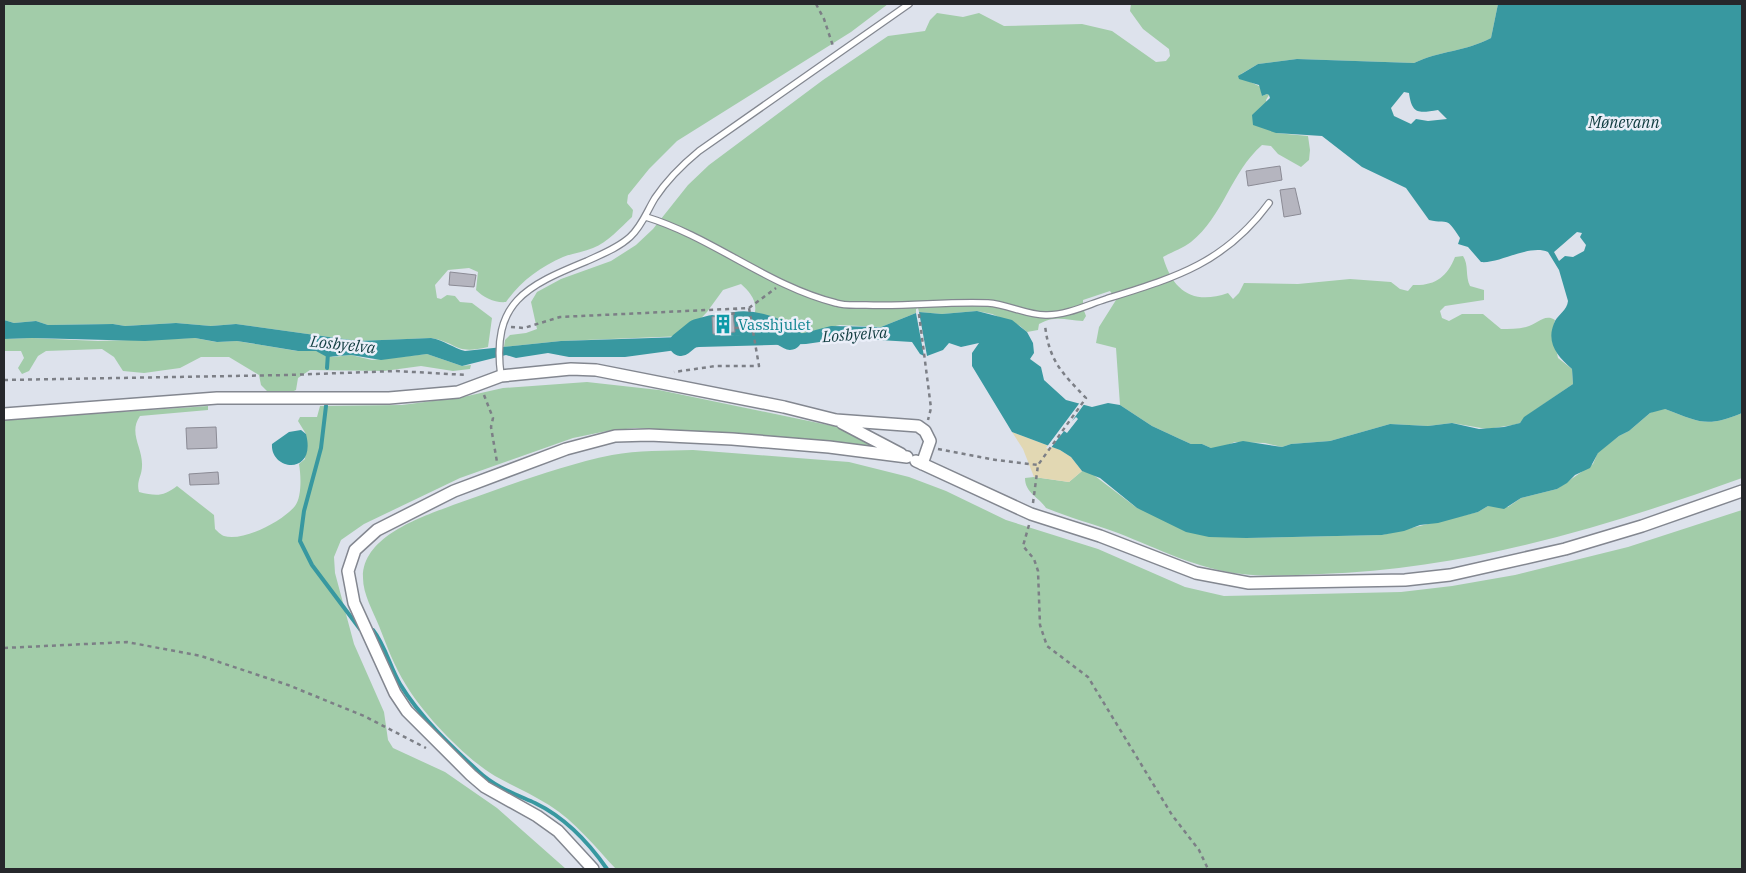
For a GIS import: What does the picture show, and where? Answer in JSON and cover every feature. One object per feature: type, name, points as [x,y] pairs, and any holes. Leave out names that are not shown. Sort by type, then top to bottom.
[{"type":"street","points":[[4,414],[218,398],[389,398],[458,392],[501,376],[571,369],[596,370],[836,420],[918,426],[929,437],[930,447],[922,464]]},
{"type":"street","points":[[836,420],[907,458],[1030,514],[1100,536],[1196,574],[1249,583],[1397,580],[1450,575],[1565,550],[1642,526],[1742,491]]},
{"type":"street","points":[[592,869],[553,827],[478,781],[407,711],[383,669],[354,603],[350,586],[349,562],[355,550],[366,538],[415,510],[499,474],[586,443],[632,435],[732,439],[829,447],[907,458]]},
{"type":"lane","points":[[501,376],[498,346],[502,326],[512,307],[528,290],[557,274],[612,249],[630,237],[646,217],[654,201],[668,181],[699,150],[909,4]]},
{"type":"lane","points":[[646,217],[674,226],[782,283],[817,298],[839,304],[884,306],[988,303],[1002,304],[1044,316],[1062,314],[1141,288],[1198,266],[1214,257],[1238,238],[1269,203]]},
{"type":"path","points":[[816,4],[824,19],[836,55]]},
{"type":"path","points":[[502,326],[524,328],[560,316],[749,309],[782,283]]},
{"type":"path","points":[[715,316],[736,313],[736,309]]},
{"type":"path","points":[[651,380],[666,374],[695,368],[759,366],[749,309]]},
{"type":"path","points":[[919,315],[931,408],[925,431]]},
{"type":"path","points":[[1044,316],[1047,338],[1057,368],[1085,400],[1045,452],[1038,465],[1023,546],[1034,559],[1038,571],[1040,625],[1047,646],[1088,677],[1172,815],[1199,850],[1208,869]]},
{"type":"path","points":[[735,328],[752,327]]},
{"type":"path","points":[[4,380],[288,376],[396,371],[468,375]]},
{"type":"path","points":[[479,385],[493,418],[491,427],[499,474]]},
{"type":"path","points":[[930,447],[996,460],[1038,465]]},
{"type":"path","points":[[4,648],[128,642],[201,656],[288,685],[364,716],[433,751]]},
{"type":"green space","points":[[4,4],[888,4],[851,32],[677,141],[649,169],[628,195],[627,203],[633,210],[632,217],[609,238],[598,245],[546,265],[525,281],[506,302],[490,299],[476,290],[478,272],[469,268],[448,270],[435,285],[437,298],[441,299],[447,295],[455,296],[460,302],[472,303],[492,318],[488,347],[469,350],[431,338],[358,341],[236,324],[211,326],[176,323],[125,326],[113,324],[48,325],[36,321],[14,323],[4,320]]},
{"type":"green space","points":[[1131,4],[1498,4],[1491,38],[1472,46],[1414,63],[1297,59],[1258,64],[1241,74],[1244,79],[1261,87],[1262,96],[1269,95],[1266,100],[1276,133],[1308,136],[1309,160],[1301,167],[1278,154],[1271,146],[1262,145],[1242,168],[1202,232],[1188,244],[1163,257],[1173,279],[1186,293],[1205,297],[1228,293],[1233,299],[1239,293],[1244,283],[1298,284],[1350,279],[1391,282],[1400,289],[1408,291],[1413,285],[1428,284],[1439,279],[1448,270],[1455,257],[1463,256],[1470,286],[1484,290],[1484,300],[1445,306],[1440,311],[1442,318],[1449,321],[1462,314],[1483,314],[1501,329],[1526,327],[1547,318],[1555,320],[1552,331],[1558,358],[1572,369],[1573,384],[1525,417],[1520,423],[1513,425],[1487,429],[1452,423],[1428,426],[1390,424],[1330,441],[1291,444],[1282,447],[1265,443],[1235,442],[1220,448],[1211,448],[1202,444],[1191,444],[1152,426],[1120,405],[1116,348],[1096,343],[1099,327],[1116,300],[1110,291],[1083,300],[1086,316],[1083,321],[1050,320],[1039,324],[1038,330],[1027,332],[1020,326],[992,314],[977,311],[942,314],[919,312],[918,308],[916,313],[881,327],[840,325],[804,333],[747,334],[754,315],[755,304],[752,296],[741,284],[723,290],[707,312],[684,336],[561,341],[504,347],[505,340],[510,335],[526,333],[537,329],[531,302],[537,292],[561,279],[611,261],[636,245],[653,229],[688,185],[709,165],[823,80],[888,36],[925,31],[930,20],[937,13],[963,17],[979,13],[1004,26],[1082,24],[1112,31],[1156,62],[1166,61],[1170,56],[1169,49],[1143,29],[1130,11]]},
{"type":"green space","points":[[32,338],[98,341],[195,338],[216,342],[237,341],[297,351],[316,351],[333,357],[351,355],[372,360],[427,354],[462,366],[471,365],[470,369],[453,371],[421,366],[384,371],[310,370],[298,378],[296,390],[289,393],[268,392],[261,385],[259,375],[229,357],[201,357],[180,368],[144,373],[123,371],[114,357],[102,349],[46,351],[38,356],[29,371],[22,374],[18,368],[24,358],[21,351],[4,351],[4,339]]},
{"type":"green space","points":[[587,382],[659,390],[852,430],[877,448],[727,433],[635,428],[607,431],[573,438],[460,478],[364,524],[341,540],[334,557],[335,573],[354,644],[384,712],[388,740],[393,748],[445,772],[497,808],[566,869],[4,869],[4,420],[208,406],[208,410],[140,416],[135,428],[142,459],[142,470],[138,488],[139,492],[159,495],[177,486],[214,515],[215,529],[218,532],[224,536],[232,537],[262,529],[282,518],[295,506],[300,492],[299,464],[305,459],[306,434],[298,421],[300,417],[317,417],[320,406],[402,405],[463,397],[503,388]]},
{"type":"green space","points":[[1659,409],[1665,409],[1703,422],[1720,421],[1742,413],[1742,478],[1588,529],[1483,554],[1429,564],[1375,570],[1272,576],[1242,574],[1209,568],[1046,508],[1027,487],[1025,478],[1034,477],[1069,482],[1082,471],[1091,473],[1137,508],[1246,538],[1382,535],[1478,512],[1488,506],[1508,507],[1521,498],[1557,489],[1593,464],[1598,452],[1629,431],[1650,413]]},
{"type":"green space","points":[[693,450],[849,462],[909,477],[946,491],[1006,520],[1098,549],[1185,587],[1224,596],[1401,592],[1452,586],[1515,575],[1628,547],[1742,510],[1742,869],[616,869],[585,835],[559,812],[543,801],[495,776],[471,759],[423,709],[398,671],[369,602],[363,584],[365,563],[372,551],[396,530],[453,505],[512,484],[572,465],[622,453]]},
{"type":"sand","points":[[1012,432],[1060,450],[1071,457],[1082,471],[1069,482],[1034,477],[1023,449]]},
{"type":"water","name":"Mønevann","points":[[1498,4],[1742,4],[1742,413],[1720,421],[1703,422],[1665,409],[1650,413],[1598,453],[1590,468],[1575,475],[1557,489],[1521,498],[1504,509],[1488,506],[1478,512],[1438,523],[1420,525],[1404,531],[1382,535],[1209,537],[1186,532],[1137,508],[1100,478],[1082,471],[1071,457],[1060,450],[1012,432],[972,366],[972,353],[979,343],[961,347],[949,343],[943,350],[927,356],[919,312],[942,314],[977,311],[1012,320],[1027,332],[1033,343],[1034,353],[1030,359],[1041,367],[1044,380],[1066,400],[1092,407],[1108,403],[1120,405],[1152,426],[1191,444],[1202,444],[1211,448],[1243,441],[1282,447],[1291,444],[1330,441],[1390,424],[1428,426],[1452,423],[1479,429],[1504,427],[1520,423],[1524,417],[1573,384],[1572,369],[1557,354],[1552,342],[1552,329],[1555,321],[1565,309],[1568,301],[1559,270],[1548,252],[1532,250],[1488,262],[1481,262],[1468,247],[1458,244],[1460,238],[1452,226],[1447,222],[1429,220],[1406,188],[1362,167],[1322,136],[1276,133],[1253,125],[1252,115],[1270,98],[1267,94],[1262,96],[1259,85],[1239,79],[1238,76],[1258,64],[1297,59],[1414,63],[1472,46],[1491,38]],"holes":[[[1404,92],[1409,93],[1414,109],[1421,112],[1438,110],[1447,119],[1428,121],[1416,119],[1411,124],[1394,116],[1391,108]],[[1577,232],[1582,233],[1580,237],[1586,245],[1584,251],[1573,257],[1565,256],[1559,261],[1554,252]]]},
{"type":"water","points":[[916,313],[924,356],[920,354],[912,342],[847,338],[806,344],[699,347],[625,357],[569,357],[548,353],[516,358],[506,355],[462,366],[427,354],[381,360],[351,355],[327,357],[316,351],[298,351],[237,341],[217,342],[195,338],[145,341],[4,339],[4,320],[14,323],[36,321],[48,325],[113,324],[125,326],[176,323],[211,326],[236,324],[358,341],[431,338],[465,351],[561,341],[804,333],[831,326],[881,327]]},
{"type":"water","points":[[301,430],[306,434],[308,448],[305,457],[300,463],[292,465],[278,460],[273,453],[272,444],[289,432]]},
{"type":"pier","points":[[1081,401],[1085,403],[1072,421],[1076,417],[1078,419],[1067,433],[1064,431],[1050,449],[1046,448]]},
{"type":"building","points":[[1280,166],[1282,180],[1248,186],[1246,171]]},
{"type":"building","points":[[1295,188],[1301,214],[1284,217],[1280,190]]},
{"type":"building","points":[[450,272],[476,275],[474,287],[449,285]]},
{"type":"building","name":"Vasshjulet","points":[[733,314],[735,332],[713,334],[712,317]]},
{"type":"building","points":[[216,427],[217,448],[187,449],[186,428]]},
{"type":"building","points":[[218,472],[219,484],[190,485],[189,474]]},
{"type":"waterway","name":"Losbyelva","points":[[735,324],[764,326],[790,338]]},
{"type":"waterway","name":"Losbyelva","points":[[681,344],[697,331],[712,327]]},
{"type":"waterway","points":[[327,368],[328,353]]},
{"type":"waterway","points":[[326,406],[321,448],[304,511],[300,541],[312,565],[360,629]]},
{"type":"waterway","points":[[373,630],[381,642],[400,684],[426,719],[447,741],[492,782],[546,809],[566,823],[584,840],[607,869]]},
{"type":"place","name":"Vasshjulet","points":[[723,324]]}]
